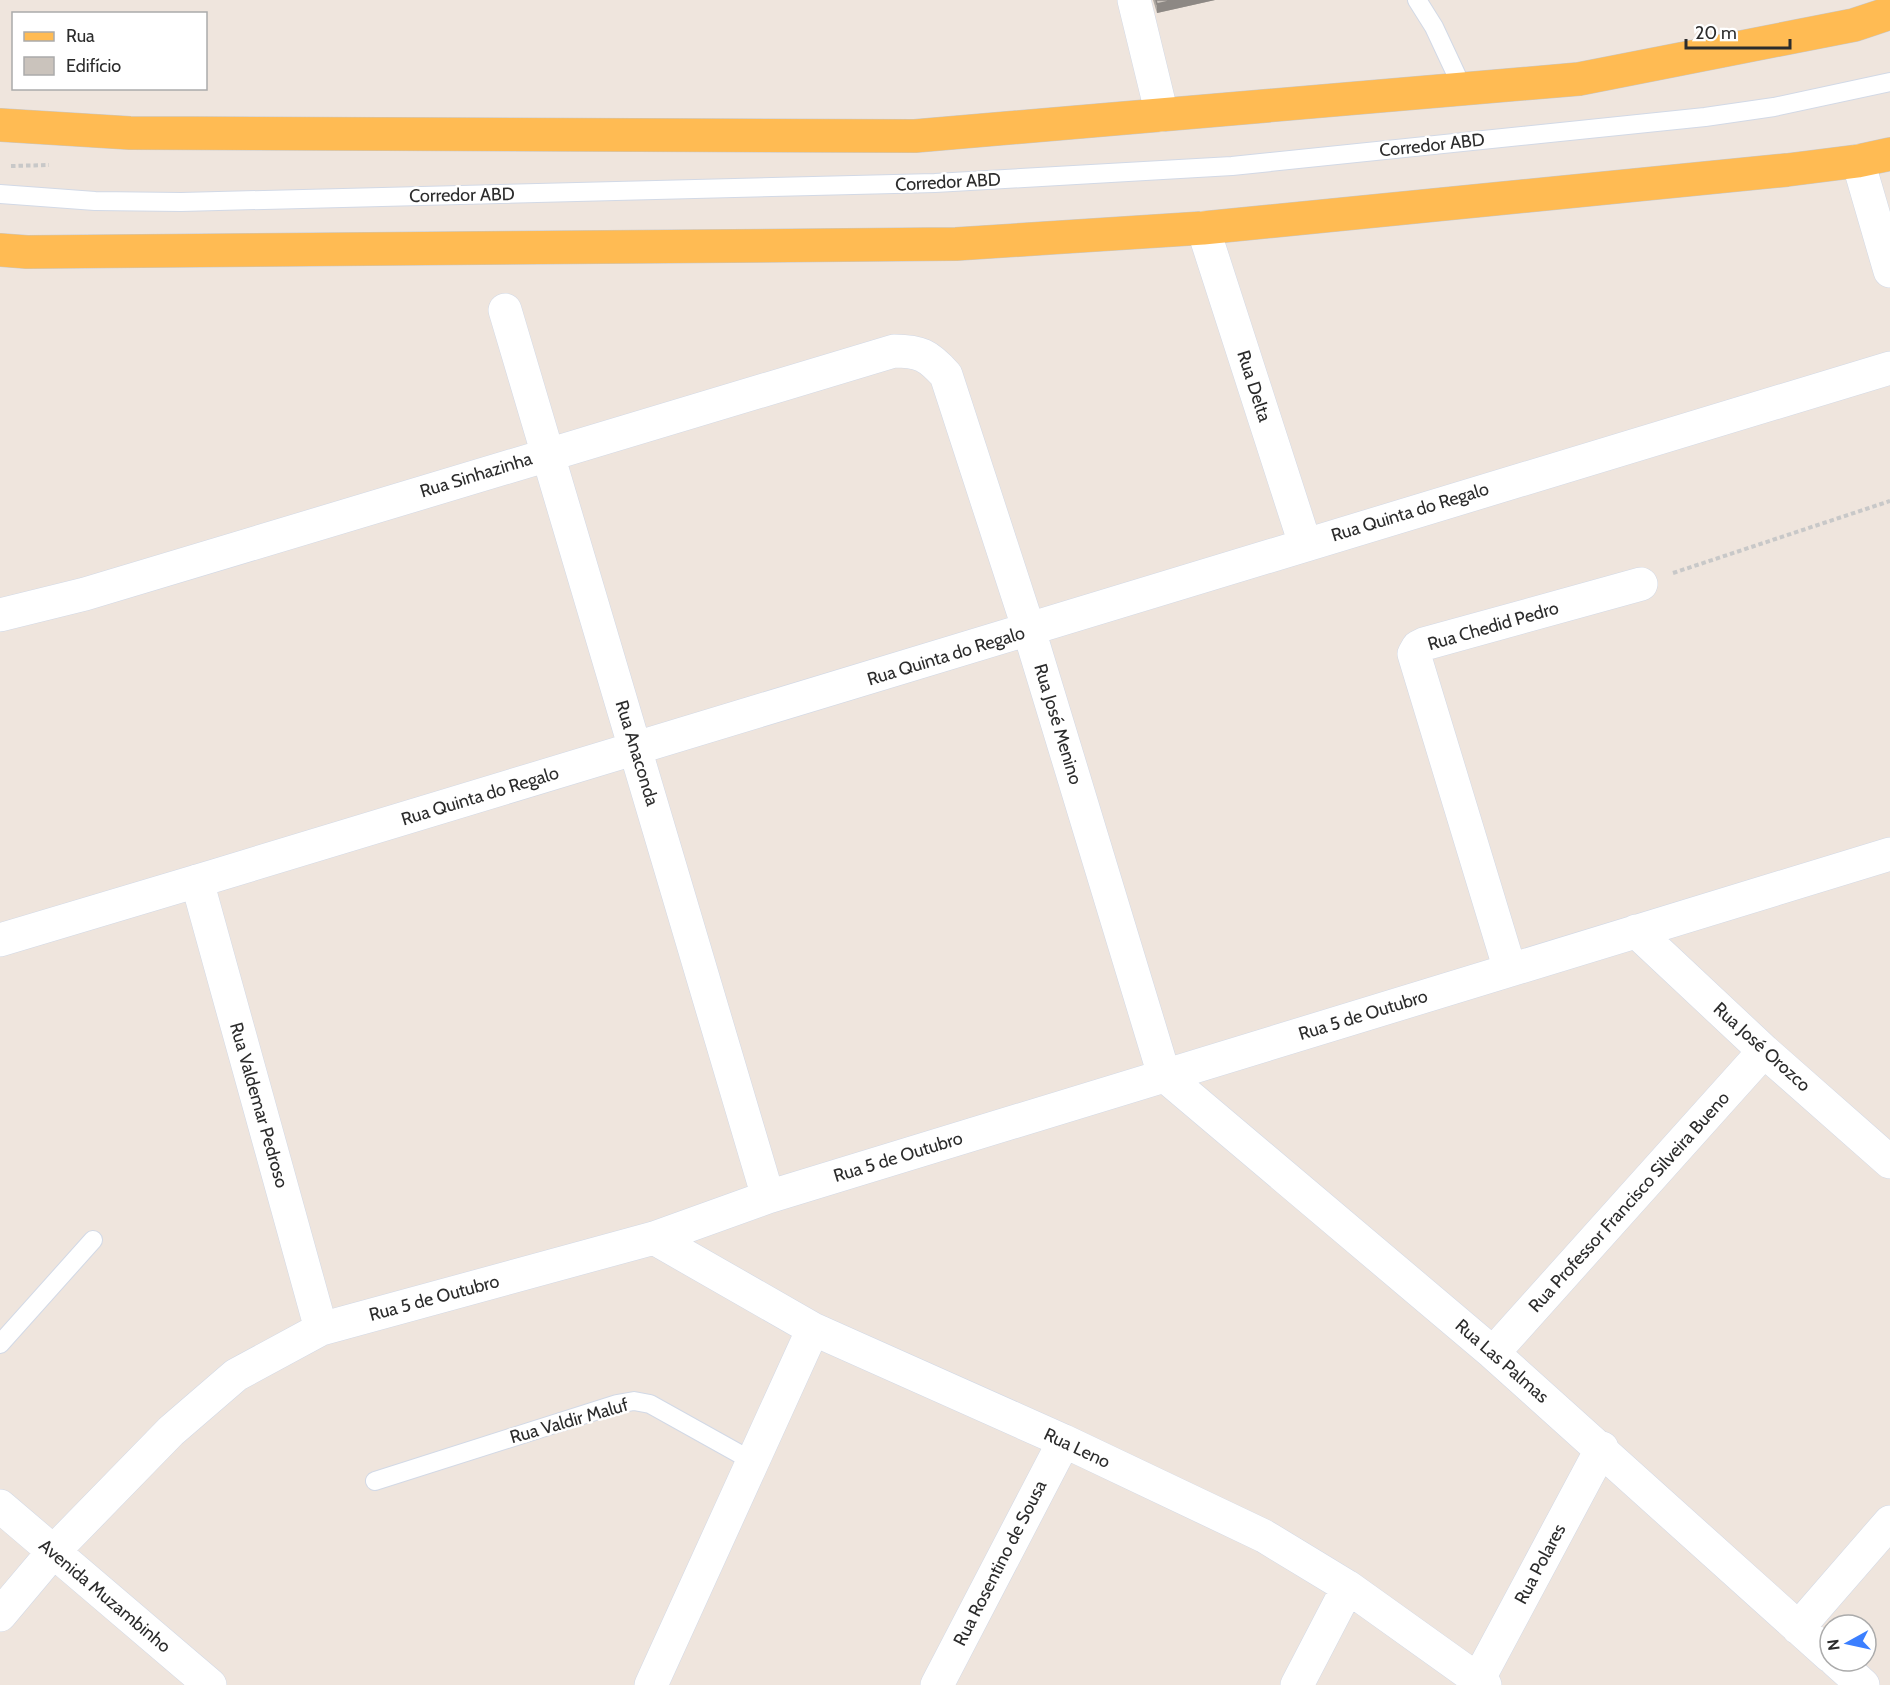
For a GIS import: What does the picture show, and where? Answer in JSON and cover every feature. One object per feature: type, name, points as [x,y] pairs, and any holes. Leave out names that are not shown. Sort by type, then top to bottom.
[{"type":"main road","points":[[0,125],[130,133],[915,136],[1579,79],[1854,25],[1890,13]]},
{"type":"main road","points":[[0,148],[86,147],[130,133]]},
{"type":"main road","points":[[0,250],[51,252],[956,244],[1203,228],[1858,161],[1890,154]]},
{"type":"street","points":[[1134,0],[1162,115]]},
{"type":"street","points":[[1858,161],[1890,271]]},
{"type":"street","name":"Rua Delta","points":[[1203,228],[1305,544]]},
{"type":"street","name":"Rua Anaconda","points":[[506,310],[768,1197]]},
{"type":"street","name":"Rua Sinhazinha","points":[[0,615],[85,594],[548,453],[894,351],[914,351],[932,359],[946,375]]},
{"type":"street","name":"Rua Quinta do Regalo","points":[[0,940],[1890,368]]},
{"type":"street","name":"Rua José Menino","points":[[946,375],[1029,630],[1164,1075]]},
{"type":"street","name":"Rua Chedid Pedro","points":[[1510,970],[1414,654],[1418,647],[1424,644],[1641,584]]},
{"type":"street","name":"Rua 5 de Outubro","points":[[0,1615],[53,1552],[171,1431],[236,1375],[321,1329],[654,1238],[768,1197],[1890,854]]},
{"type":"street","name":"Rua Valdemar Pedroso","points":[[197,881],[321,1329]]},
{"type":"street","name":"Rua José Orozco","points":[[1636,931],[1764,1051],[1890,1162]]},
{"type":"street","name":"Rua Professor Francisco Silveira Bueno","points":[[1493,1353],[1764,1051]]},
{"type":"street","name":"Rua Las Palmas","points":[[1164,1075],[1602,1448],[1818,1646]]},
{"type":"street","name":"Rua Leno","points":[[654,1238],[813,1329],[1064,1441],[1264,1536],[1348,1587],[1481,1682]]},
{"type":"street","points":[[651,1685],[813,1329]]},
{"type":"street","name":"Rua Rosentino de Sousa","points":[[937,1685],[1064,1441]]},
{"type":"street","name":"Rua Polares","points":[[1481,1682],[1602,1448]]},
{"type":"street","name":"Avenida Muzambinho","points":[[0,1506],[210,1685]]},
{"type":"street","points":[[1798,1628],[1890,1522]]},
{"type":"street","points":[[1297,1685],[1348,1587]]},
{"type":"street","points":[[1850,1673],[1863,1685]]},
{"type":"lane","points":[[1418,0],[1434,27],[1463,89]]},
{"type":"lane","name":"Corredor ABD","points":[[0,194],[95,201],[181,202],[935,183],[1232,166],[1705,117],[1774,107],[1890,82]]},
{"type":"lane","points":[[0,1344],[93,1240]]},
{"type":"lane","name":"Rua Valdir Maluf","points":[[375,1481],[617,1404],[634,1401],[650,1404],[754,1461]]},
{"type":"path","points":[[1641,584],[1890,501]]},
{"type":"building","points":[[1156,0],[1174,0],[1157,4]]}]
